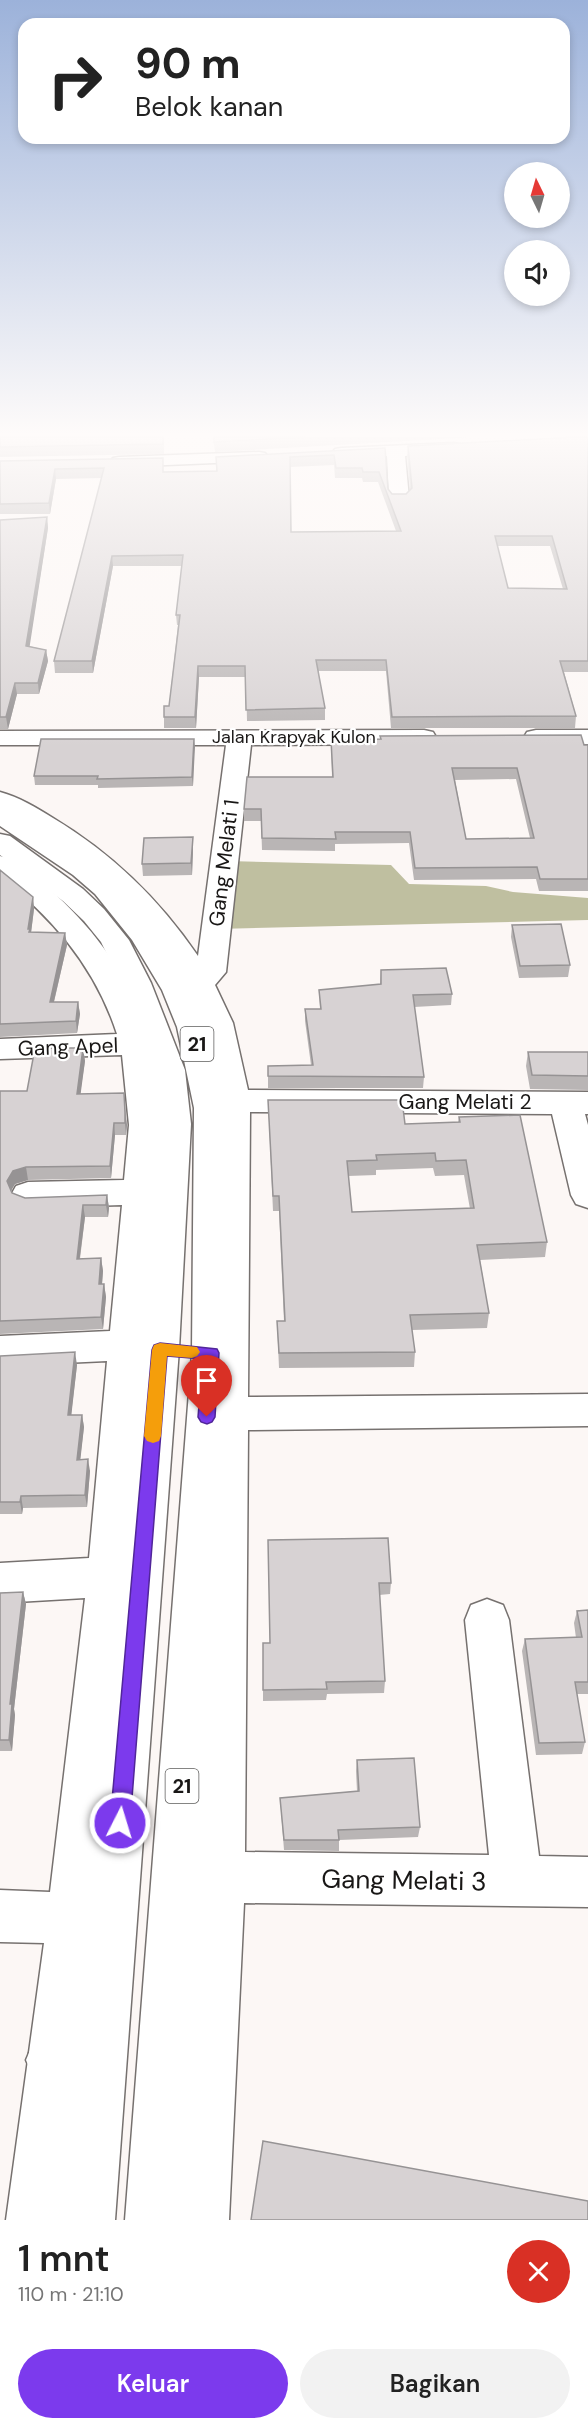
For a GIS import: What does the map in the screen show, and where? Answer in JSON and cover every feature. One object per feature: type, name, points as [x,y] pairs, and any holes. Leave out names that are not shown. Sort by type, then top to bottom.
[{"type":"main road","name":"Jalan Krapyak Kulon","points":[[0,738],[448,737]]},
{"type":"main road","points":[[518,737],[588,737]]},
{"type":"main road","name":"Gang Melati 1","points":[[197,981],[207,978],[211,972],[239,738]]},
{"type":"main road","points":[[0,800],[44,822],[99,860],[131,888],[162,924],[209,1000],[223,1046],[234,1101],[220,1877],[190,2000],[200,2220]]},
{"type":"main road","name":"21","points":[[0,816],[53,847],[105,888],[124,909],[159,959],[194,1027],[210,1108],[211,1353],[190,2000],[154,2220]]},
{"type":"main road","name":"21","points":[[0,842],[73,895],[94,915],[114,940],[136,983],[169,1070],[174,1124],[144,1347],[77,2060],[87,2220]]},
{"type":"main road","points":[[0,864],[38,892],[62,914],[112,985],[135,1044],[146,1125],[140,1192],[144,1347],[109,1577],[73,1918],[77,2060],[35,2220]]},
{"type":"main road","name":"Gang Apel","points":[[0,1049],[135,1044]]},
{"type":"main road","name":"Gang Melati 2","points":[[234,1101],[577,1103]]},
{"type":"main road","points":[[577,1103],[588,1195]]},
{"type":"main road","points":[[28,1195],[140,1192]]},
{"type":"main road","points":[[0,1351],[144,1347],[211,1353]]},
{"type":"main road","points":[[228,1414],[588,1410]]},
{"type":"main road","points":[[0,1583],[109,1577]]},
{"type":"main road","points":[[487,1620],[517,1882]]},
{"type":"main road","name":"Gang Melati 3","points":[[220,1877],[588,1882]]},
{"type":"main road","points":[[0,1916],[73,1918]]},
{"type":"green space","points":[[227,861],[391,865],[409,884],[486,886],[513,892],[588,898],[588,920],[217,929]]},
{"type":"building","points":[[0,541],[43,541],[26,646],[46,650],[38,683],[15,683],[6,717],[0,717]]},
{"type":"building","points":[[85,541],[496,541],[508,588],[567,589],[553,541],[588,541],[588,661],[560,661],[576,716],[392,717],[386,660],[316,660],[325,708],[246,710],[245,666],[198,666],[195,717],[164,717],[164,706],[169,706],[180,615],[176,615],[183,555],[112,556],[92,661],[54,661]]},
{"type":"building","points":[[581,735],[584,745],[588,745],[588,879],[540,879],[537,867],[415,868],[410,832],[335,832],[336,839],[262,838],[261,809],[244,809],[247,777],[333,777],[331,740],[381,739],[380,736]],"holes":[[[452,768],[517,768],[534,838],[466,839]]]},
{"type":"building","points":[[41,739],[194,739],[192,777],[97,779],[98,776],[34,776]]},
{"type":"building","points":[[193,837],[191,863],[142,864],[144,838]]},
{"type":"building","points":[[0,870],[33,897],[29,932],[65,933],[50,1002],[78,1002],[76,1021],[0,1024]]},
{"type":"building","points":[[561,924],[570,965],[520,966],[512,925]]},
{"type":"building","points":[[446,968],[452,994],[413,995],[424,1077],[268,1076],[268,1066],[313,1065],[305,1009],[321,1009],[319,990],[381,984],[381,970]]},
{"type":"building","points":[[35,1048],[83,1048],[77,1094],[124,1093],[125,1123],[114,1123],[110,1166],[26,1167],[13,1171],[7,1181],[12,1193],[25,1198],[107,1195],[106,1205],[83,1205],[77,1259],[101,1258],[99,1284],[104,1284],[101,1317],[0,1321],[0,1091],[27,1091]]},
{"type":"building","points":[[528,1052],[588,1052],[588,1076],[532,1075]]},
{"type":"building","points":[[268,1100],[402,1100],[405,1124],[460,1122],[459,1117],[520,1115],[547,1242],[477,1245],[489,1313],[410,1315],[415,1352],[279,1353],[277,1321],[285,1321],[279,1196],[273,1196]],"holes":[[[435,1153],[436,1161],[466,1160],[474,1208],[352,1212],[347,1161],[377,1160],[376,1155]]]},
{"type":"building","points":[[75,1352],[68,1415],[82,1415],[77,1460],[88,1459],[85,1495],[21,1496],[20,1502],[0,1502],[0,1356]]},
{"type":"building","points":[[388,1538],[391,1583],[379,1583],[385,1681],[326,1682],[327,1689],[263,1690],[263,1643],[270,1643],[268,1540]]},
{"type":"building","points":[[23,1592],[10,1704],[12,1704],[9,1740],[0,1740],[0,1593]]},
{"type":"building","points":[[588,1610],[588,1682],[575,1682],[585,1742],[539,1743],[525,1639],[582,1637],[577,1611]]},
{"type":"building","points":[[414,1758],[420,1827],[338,1830],[339,1840],[284,1840],[280,1798],[359,1791],[357,1760]]},
{"type":"building","points":[[263,2141],[588,2201],[588,2220],[251,2220]]},
{"type":"slow traffic","points":[[153,1436],[160,1350],[192,1352]]},
{"type":"route","points":[[120,1823],[160,1350],[211,1353],[207,1417]]}]
